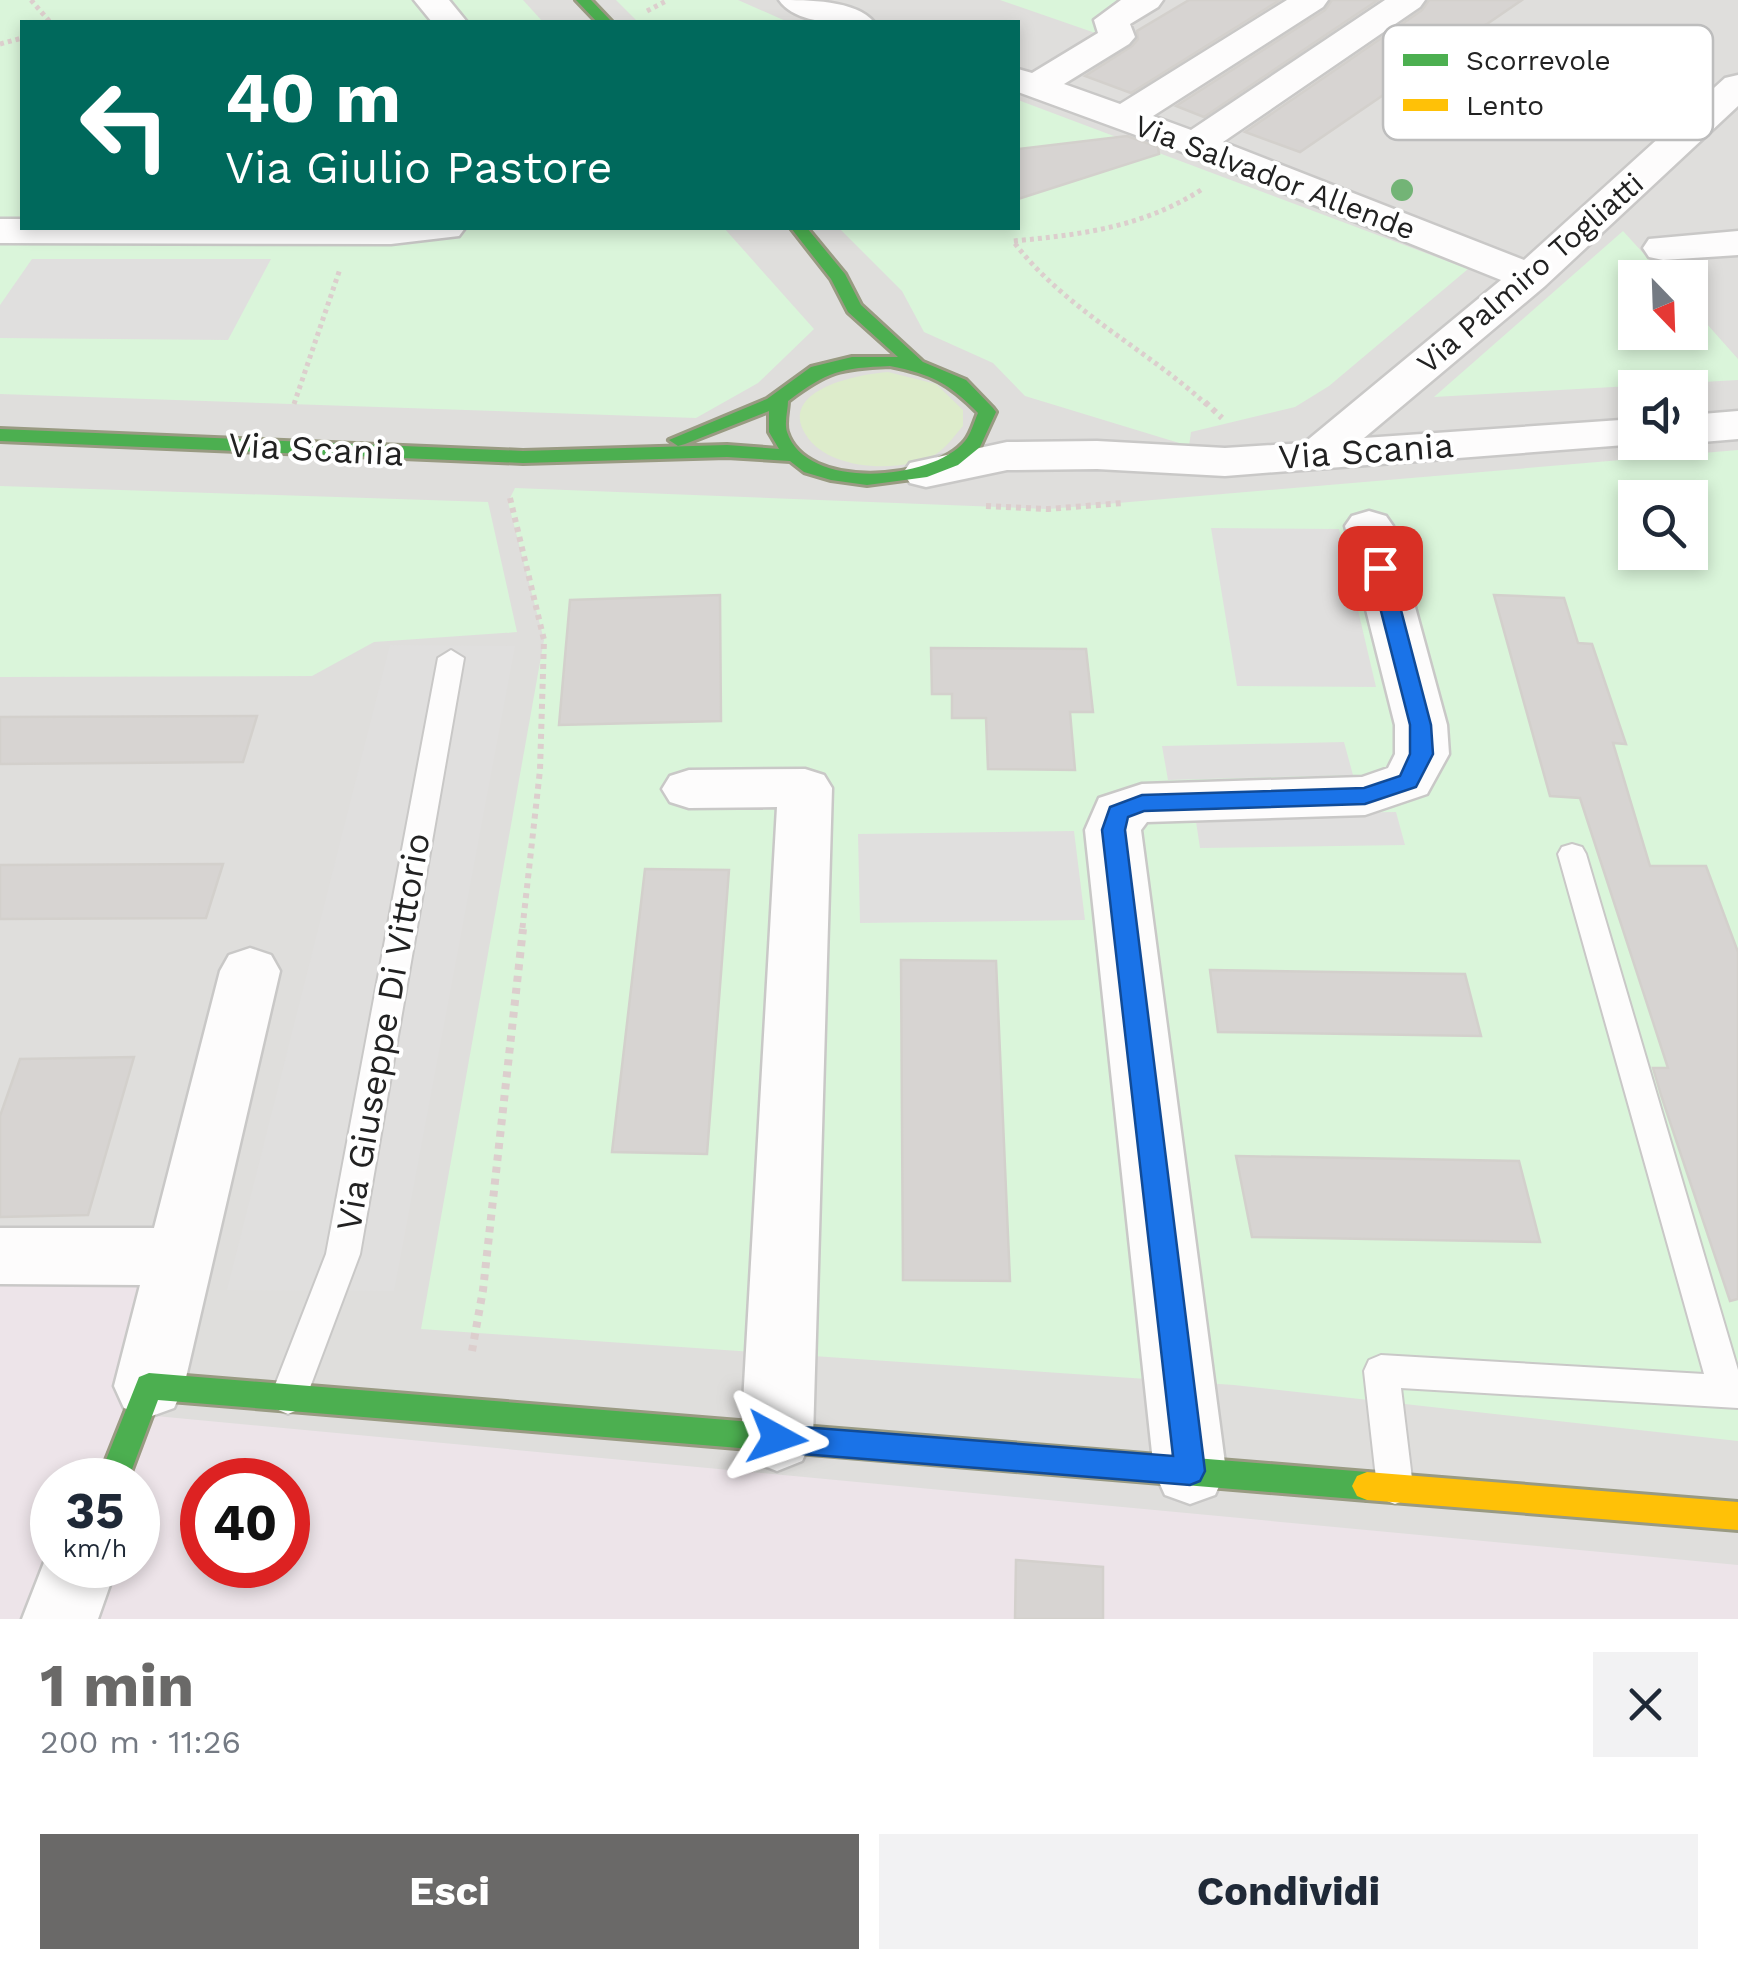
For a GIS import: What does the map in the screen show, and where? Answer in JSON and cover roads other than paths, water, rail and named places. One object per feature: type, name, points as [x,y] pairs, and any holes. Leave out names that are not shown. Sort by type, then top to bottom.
[{"type":"main road","points":[[583,0],[603,20]]},
{"type":"main road","points":[[800,230],[839,278],[854,308],[916,364]]},
{"type":"main road","points":[[817,372],[854,308]]},
{"type":"main road","name":"Via Scania","points":[[0,435],[435,454],[633,455],[727,451],[794,456],[840,476],[868,480],[926,474],[968,450],[987,412],[962,385],[942,373],[916,364],[865,362],[817,372],[794,384],[779,401],[721,426],[633,455]]},
{"type":"main road","points":[[779,401],[773,420],[778,438],[794,456]]},
{"type":"main road","points":[[121,1458],[148,1386],[1738,1516]]},
{"type":"street","points":[[431,0],[448,20]]},
{"type":"street","points":[[796,0],[851,20]]},
{"type":"street","points":[[1027,83],[1117,37],[1111,20],[1146,0]]},
{"type":"street","points":[[1124,118],[1311,0]]},
{"type":"street","points":[[1195,144],[1408,0]]},
{"type":"street","name":"Via Salvador Allende","points":[[1027,83],[1195,144],[1530,277]]},
{"type":"street","name":"Via Palmiro Togliatti","points":[[1713,109],[1738,86]]},
{"type":"street","name":"Via Palmiro Togliatti","points":[[1318,454],[1530,277],[1679,140]]},
{"type":"street","points":[[0,231],[418,230]]},
{"type":"street","points":[[1663,248],[1738,243]]},
{"type":"street","name":"Via Scania","points":[[987,412],[1097,454]]},
{"type":"street","points":[[1708,428],[1738,425]]},
{"type":"street","name":"Via Scania","points":[[926,474],[1007,456],[1097,454],[1224,462],[1618,434]]},
{"type":"street","points":[[1190,1471],[1113,830],[1118,812],[1142,803],[1365,796],[1408,781],[1422,754],[1420,725],[1369,526]]},
{"type":"street","points":[[689,789],[805,788],[777,1438]]},
{"type":"street","points":[[148,1386],[250,971]]},
{"type":"street","points":[[0,1256],[180,1257]]},
{"type":"street","points":[[60,1619],[71,1588]]},
{"type":"lane","name":"Via Giuseppe Di Vittorio","points":[[288,1398],[342,1254],[451,658]]},
{"type":"lane","points":[[1395,1488],[1381,1371],[1732,1392],[1572,854]]}]
